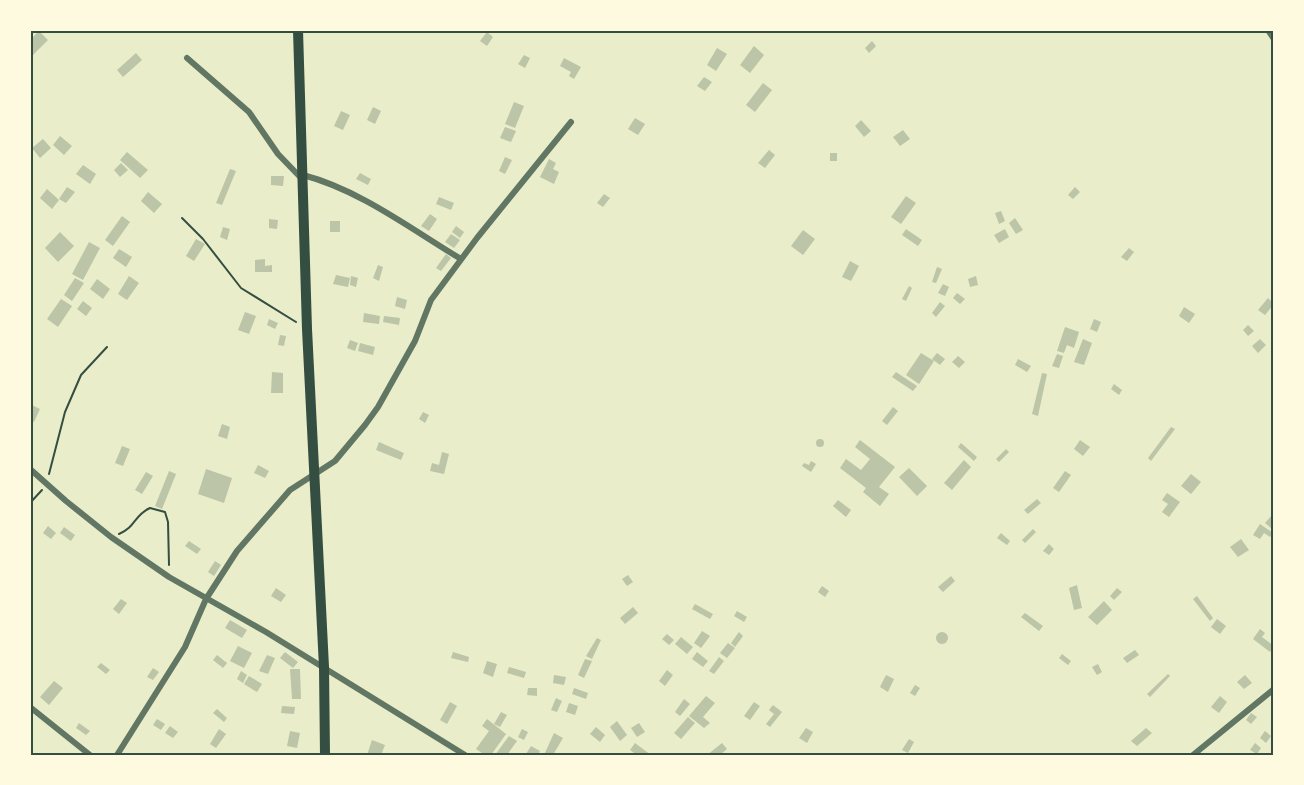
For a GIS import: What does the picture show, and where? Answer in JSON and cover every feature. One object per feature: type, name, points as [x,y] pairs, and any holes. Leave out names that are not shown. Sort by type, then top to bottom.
[{"type":"main road","points":[[298,30],[307,328],[324,667],[325,755]]},
{"type":"street","points":[[1268,30],[1274,39]]},
{"type":"street","points":[[187,58],[249,112],[278,154],[303,178],[317,178],[363,200],[461,260]]},
{"type":"street","points":[[117,755],[184,647],[206,599],[245,542],[290,490],[335,461],[378,407],[415,341],[431,300],[571,122]]},
{"type":"street","points":[[30,469],[111,537],[169,577],[266,632],[465,755]]},
{"type":"street","points":[[1193,755],[1274,689]]},
{"type":"street","points":[[30,707],[90,755]]},
{"type":"path","points":[[182,218],[203,239],[242,288],[307,328]]},
{"type":"path","points":[[30,503],[47,484],[65,412],[81,375],[107,347]]},
{"type":"path","points":[[111,537],[126,531],[141,512],[150,508],[165,512],[168,522],[169,577]]},
{"type":"building","points":[[39,31],[48,40],[32,56],[30,40]]},
{"type":"building","points":[[487,32],[493,37],[487,46],[480,41]]},
{"type":"building","points":[[872,41],[876,46],[869,53],[865,48]]},
{"type":"building","points":[[754,46],[764,55],[750,73],[740,65]]},
{"type":"building","points":[[717,48],[727,54],[716,71],[707,65]]},
{"type":"building","points":[[136,53],[142,60],[123,77],[117,70]]},
{"type":"building","points":[[524,55],[530,58],[525,68],[518,64]]},
{"type":"building","points":[[564,58],[581,67],[574,79],[569,76],[571,72],[560,66]]},
{"type":"building","points":[[704,77],[712,82],[705,91],[697,86]]},
{"type":"building","points":[[763,83],[772,90],[755,112],[746,105]]},
{"type":"building","points":[[514,102],[524,106],[515,128],[505,124]]},
{"type":"building","points":[[373,107],[381,111],[375,124],[367,120]]},
{"type":"building","points":[[341,111],[350,115],[343,130],[334,126]]},
{"type":"building","points":[[635,118],[645,124],[638,135],[628,129]]},
{"type":"building","points":[[861,120],[871,131],[864,137],[855,126]]},
{"type":"building","points":[[505,127],[516,131],[511,142],[500,138]]},
{"type":"building","points":[[903,130],[910,139],[900,146],[893,137]]},
{"type":"building","points":[[60,136],[72,146],[64,155],[53,145]]},
{"type":"building","points":[[43,139],[51,148],[40,158],[32,148]]},
{"type":"building","points":[[769,150],[775,155],[765,168],[758,163]]},
{"type":"building","points":[[127,152],[148,170],[140,178],[120,160]]},
{"type":"building","points":[[830,153],[837,153],[837,161],[830,161]]},
{"type":"building","points":[[505,157],[512,160],[505,174],[499,171]]},
{"type":"building","points":[[549,159],[556,163],[553,169],[559,172],[554,184],[540,177]]},
{"type":"building","points":[[121,163],[128,170],[120,177],[114,170]]},
{"type":"building","points":[[83,165],[96,174],[90,184],[76,174]]},
{"type":"building","points":[[230,169],[236,171],[222,205],[216,203]]},
{"type":"building","points":[[360,173],[371,179],[368,185],[356,179]]},
{"type":"building","points":[[271,176],[284,176],[283,186],[271,185]]},
{"type":"building","points":[[67,187],[75,192],[66,203],[59,199]]},
{"type":"building","points":[[1075,187],[1080,192],[1073,199],[1068,195]]},
{"type":"building","points":[[47,189],[59,200],[52,209],[40,198]]},
{"type":"building","points":[[148,192],[162,204],[154,213],[141,201]]},
{"type":"building","points":[[604,194],[610,198],[603,207],[597,203]]},
{"type":"building","points":[[906,196],[916,203],[901,224],[891,217]]},
{"type":"building","points":[[439,197],[454,203],[451,210],[436,204]]},
{"type":"building","points":[[1001,211],[1005,221],[999,224],[995,213]]},
{"type":"building","points":[[430,214],[437,219],[429,231],[421,226]]},
{"type":"building","points":[[122,216],[130,222],[113,246],[105,240]]},
{"type":"building","points":[[1015,218],[1023,230],[1016,234],[1009,223]]},
{"type":"building","points":[[269,219],[278,220],[277,229],[269,228]]},
{"type":"building","points":[[330,221],[340,221],[340,232],[330,232]]},
{"type":"building","points":[[456,226],[464,232],[460,238],[452,232]]},
{"type":"building","points":[[223,227],[230,229],[227,240],[220,237]]},
{"type":"building","points":[[906,229],[922,240],[918,246],[902,235]]},
{"type":"building","points":[[1005,229],[1009,237],[999,243],[994,235]]},
{"type":"building","points":[[803,230],[815,239],[803,255],[791,246]]},
{"type":"building","points":[[60,232],[74,246],[58,262],[45,248]]},
{"type":"building","points":[[451,234],[460,240],[454,248],[445,242]]},
{"type":"building","points":[[196,239],[205,244],[194,261],[186,256]]},
{"type":"building","points":[[89,242],[100,248],[83,280],[72,274]]},
{"type":"building","points":[[1129,248],[1134,252],[1127,261],[1121,257]]},
{"type":"building","points":[[119,249],[132,257],[126,267],[113,258]]},
{"type":"building","points":[[446,254],[451,258],[441,271],[436,268]]},
{"type":"building","points":[[265,259],[265,266],[272,265],[272,272],[255,272],[255,260]]},
{"type":"building","points":[[850,261],[859,266],[851,281],[842,277]]},
{"type":"building","points":[[378,265],[383,267],[379,281],[373,278]]},
{"type":"building","points":[[937,267],[942,269],[936,283],[932,282]]},
{"type":"building","points":[[336,275],[350,278],[348,287],[333,284]]},
{"type":"building","points":[[129,276],[139,283],[127,300],[118,294]]},
{"type":"building","points":[[351,276],[358,278],[356,287],[350,285]]},
{"type":"building","points":[[976,276],[978,285],[970,287],[968,279]]},
{"type":"building","points":[[75,278],[84,283],[72,301],[64,295]]},
{"type":"building","points":[[97,279],[110,289],[103,299],[90,289]]},
{"type":"building","points":[[943,284],[949,287],[945,296],[938,293]]},
{"type":"building","points":[[909,286],[912,288],[906,301],[902,299]]},
{"type":"building","points":[[957,293],[965,299],[960,304],[953,298]]},
{"type":"building","points":[[397,297],[407,300],[405,309],[395,306]]},
{"type":"building","points":[[1268,298],[1274,304],[1265,315],[1258,310]]},
{"type":"building","points":[[61,299],[72,306],[58,327],[47,319]]},
{"type":"building","points":[[83,301],[92,308],[86,316],[77,309]]},
{"type":"building","points":[[940,302],[945,306],[936,317],[932,313]]},
{"type":"building","points":[[1184,307],[1195,314],[1189,323],[1179,316]]},
{"type":"building","points":[[245,312],[256,316],[249,334],[238,330]]},
{"type":"building","points":[[364,313],[380,316],[379,324],[363,322]]},
{"type":"building","points":[[384,316],[400,318],[399,325],[383,322]]},
{"type":"building","points":[[269,319],[278,323],[275,329],[267,325]]},
{"type":"building","points":[[1094,319],[1101,322],[1097,332],[1090,329]]},
{"type":"building","points":[[1248,325],[1254,331],[1248,336],[1243,330]]},
{"type":"building","points":[[1065,327],[1079,332],[1074,348],[1067,345],[1064,353],[1057,351]]},
{"type":"building","points":[[280,335],[286,336],[284,346],[278,345]]},
{"type":"building","points":[[1083,339],[1092,343],[1084,365],[1074,362]]},
{"type":"building","points":[[1260,339],[1266,345],[1258,353],[1252,346]]},
{"type":"building","points":[[350,340],[358,343],[355,351],[347,348]]},
{"type":"building","points":[[360,343],[375,347],[373,355],[358,351]]},
{"type":"building","points":[[921,353],[934,361],[919,384],[906,375]]},
{"type":"building","points":[[937,353],[945,359],[940,365],[932,359]]},
{"type":"building","points":[[1057,354],[1063,356],[1059,368],[1052,366]]},
{"type":"building","points":[[958,356],[965,362],[959,368],[952,362]]},
{"type":"building","points":[[1018,359],[1031,366],[1027,372],[1015,365]]},
{"type":"building","points":[[272,372],[283,373],[283,393],[271,393]]},
{"type":"building","points":[[896,372],[917,386],[913,391],[892,377]]},
{"type":"building","points":[[1042,373],[1047,374],[1038,416],[1032,414]]},
{"type":"building","points":[[1114,384],[1122,390],[1119,395],[1111,389]]},
{"type":"building","points":[[30,404],[40,409],[34,422],[30,420]]},
{"type":"building","points":[[893,407],[898,411],[887,425],[882,421]]},
{"type":"building","points":[[423,412],[429,415],[425,423],[419,419]]},
{"type":"building","points":[[222,424],[230,427],[227,439],[218,436]]},
{"type":"building","points":[[1171,427],[1175,429],[1151,461],[1148,458]]},
{"type":"building","points":[[820,439],[824,443],[820,447],[816,443]]},
{"type":"building","points":[[860,440],[895,467],[879,487],[889,494],[880,506],[863,492],[866,488],[840,468],[846,459],[861,470],[870,459],[855,447]]},
{"type":"building","points":[[1080,440],[1090,447],[1083,456],[1074,449]]},
{"type":"building","points":[[379,442],[404,453],[401,460],[376,450]]},
{"type":"building","points":[[961,443],[977,457],[974,461],[958,447]]},
{"type":"building","points":[[122,446],[130,449],[123,466],[115,463]]},
{"type":"building","points":[[1006,449],[1009,452],[999,462],[996,459]]},
{"type":"building","points":[[442,452],[449,454],[444,474],[430,471],[432,463],[439,465]]},
{"type":"building","points":[[964,460],[971,467],[952,490],[944,483]]},
{"type":"building","points":[[811,461],[816,464],[811,472],[802,466],[804,463],[809,465]]},
{"type":"building","points":[[258,465],[269,471],[265,478],[254,473]]},
{"type":"building","points":[[909,468],[927,486],[917,496],[899,477]]},
{"type":"building","points":[[206,469],[232,478],[224,503],[198,494]]},
{"type":"building","points":[[169,471],[176,474],[162,509],[155,506]]},
{"type":"building","points":[[1065,471],[1071,475],[1059,492],[1053,488]]},
{"type":"building","points":[[146,472],[153,476],[142,494],[135,490]]},
{"type":"building","points":[[1191,474],[1201,482],[1191,494],[1181,486]]},
{"type":"building","points":[[1167,493],[1180,502],[1169,517],[1162,512],[1168,504],[1162,500]]},
{"type":"building","points":[[1037,499],[1041,503],[1028,514],[1024,510]]},
{"type":"building","points":[[838,500],[851,510],[846,517],[833,506]]},
{"type":"building","points":[[1272,515],[1274,526],[1272,529],[1265,523]]},
{"type":"building","points":[[1260,524],[1273,533],[1270,537],[1264,533],[1260,539],[1253,535]]},
{"type":"building","points":[[48,526],[56,533],[51,539],[43,533]]},
{"type":"building","points":[[64,527],[75,535],[71,541],[60,533]]},
{"type":"building","points":[[1033,529],[1036,532],[1025,543],[1022,540]]},
{"type":"building","points":[[1001,533],[1010,541],[1007,545],[997,538]]},
{"type":"building","points":[[1241,539],[1249,550],[1238,557],[1230,547]]},
{"type":"building","points":[[189,541],[201,549],[197,554],[185,546]]},
{"type":"building","points":[[1049,544],[1054,549],[1049,555],[1043,551]]},
{"type":"building","points":[[215,561],[221,565],[214,576],[208,572]]},
{"type":"building","points":[[628,575],[633,582],[627,586],[622,579]]},
{"type":"building","points":[[951,576],[955,581],[943,592],[938,587]]},
{"type":"building","points":[[1077,585],[1082,608],[1074,610],[1069,588]]},
{"type":"building","points":[[822,586],[829,591],[825,597],[818,592]]},
{"type":"building","points":[[276,588],[286,595],[281,602],[271,596]]},
{"type":"building","points":[[1117,588],[1122,592],[1114,600],[1110,596]]},
{"type":"building","points":[[1197,596],[1213,618],[1210,621],[1193,599]]},
{"type":"building","points":[[121,599],[127,603],[119,614],[113,609]]},
{"type":"building","points":[[1104,601],[1112,610],[1097,625],[1088,617]]},
{"type":"building","points":[[695,604],[713,614],[710,619],[692,609]]},
{"type":"building","points":[[633,607],[638,613],[625,624],[620,618]]},
{"type":"building","points":[[737,611],[747,617],[744,622],[734,616]]},
{"type":"building","points":[[1025,613],[1043,626],[1039,631],[1021,617]]},
{"type":"building","points":[[1217,619],[1226,626],[1220,634],[1211,627]]},
{"type":"building","points":[[230,620],[247,630],[242,638],[225,628]]},
{"type":"building","points":[[1260,629],[1265,633],[1262,637],[1274,646],[1270,652],[1253,639]]},
{"type":"building","points":[[702,631],[710,636],[701,648],[694,643]]},
{"type":"building","points":[[739,632],[743,636],[735,647],[731,643]]},
{"type":"building","points":[[944,632],[948,638],[944,644],[940,644],[936,636]]},
{"type":"building","points":[[667,634],[674,640],[669,645],[662,639]]},
{"type":"building","points":[[681,637],[693,647],[687,654],[675,644]]},
{"type":"building","points":[[597,638],[601,640],[592,659],[586,656]]},
{"type":"building","points":[[728,643],[735,648],[727,658],[720,653]]},
{"type":"building","points":[[238,646],[252,653],[244,668],[230,661]]},
{"type":"building","points":[[1135,650],[1139,655],[1127,663],[1123,658]]},
{"type":"building","points":[[285,652],[298,662],[293,668],[280,658]]},
{"type":"building","points":[[453,652],[469,657],[468,662],[451,658]]},
{"type":"building","points":[[697,652],[708,661],[703,667],[692,659]]},
{"type":"building","points":[[1062,654],[1071,661],[1068,665],[1059,658]]},
{"type":"building","points":[[217,655],[227,663],[223,668],[213,660]]},
{"type":"building","points":[[267,655],[275,658],[268,674],[259,671]]},
{"type":"building","points":[[719,657],[724,661],[714,674],[709,671]]},
{"type":"building","points":[[585,659],[592,661],[584,678],[578,675]]},
{"type":"building","points":[[487,661],[497,664],[493,677],[483,673]]},
{"type":"building","points":[[101,663],[110,670],[106,674],[97,667]]},
{"type":"building","points":[[1098,664],[1102,672],[1097,675],[1092,667]]},
{"type":"building","points":[[509,667],[526,672],[524,678],[507,673]]},
{"type":"building","points":[[153,668],[159,672],[153,680],[147,677]]},
{"type":"building","points":[[290,669],[300,669],[301,699],[292,699]]},
{"type":"building","points":[[667,670],[673,675],[665,686],[659,681]]},
{"type":"building","points":[[241,671],[247,675],[243,683],[237,679]]},
{"type":"building","points":[[1168,674],[1170,676],[1150,697],[1147,694]]},
{"type":"building","points":[[554,675],[566,677],[564,685],[553,683]]},
{"type":"building","points":[[886,675],[894,679],[888,692],[880,687]]},
{"type":"building","points":[[1245,675],[1252,683],[1244,689],[1237,682]]},
{"type":"building","points":[[249,676],[262,684],[257,692],[244,684]]},
{"type":"building","points":[[54,681],[63,688],[49,705],[40,697]]},
{"type":"building","points":[[915,685],[920,688],[915,696],[910,693]]},
{"type":"building","points":[[528,688],[537,688],[537,696],[527,695]]},
{"type":"building","points":[[574,688],[588,693],[586,699],[572,694]]},
{"type":"building","points":[[706,696],[715,703],[703,717],[710,723],[704,728],[689,716]]},
{"type":"building","points":[[1220,696],[1227,702],[1219,713],[1211,707]]},
{"type":"building","points":[[556,698],[562,701],[557,712],[551,710]]},
{"type":"building","points":[[684,699],[690,704],[680,716],[675,712]]},
{"type":"building","points":[[450,702],[457,706],[447,724],[440,720]]},
{"type":"building","points":[[754,702],[760,706],[750,720],[744,716]]},
{"type":"building","points":[[569,703],[578,706],[575,715],[566,712]]},
{"type":"building","points":[[773,705],[782,712],[770,727],[766,724],[774,714],[769,710]]},
{"type":"building","points":[[282,706],[295,707],[294,714],[281,713]]},
{"type":"building","points":[[217,709],[227,718],[224,722],[213,713]]},
{"type":"building","points":[[501,712],[507,715],[500,727],[494,724]]},
{"type":"building","points":[[1251,713],[1257,717],[1251,724],[1246,720]]},
{"type":"building","points":[[688,717],[695,723],[681,739],[674,733]]},
{"type":"building","points":[[157,719],[165,724],[161,730],[153,725]]},
{"type":"building","points":[[487,719],[506,734],[491,755],[485,755],[476,749],[489,731],[482,726]]},
{"type":"building","points":[[617,721],[627,735],[620,741],[610,727]]},
{"type":"building","points":[[79,723],[90,731],[86,735],[76,728]]},
{"type":"building","points":[[639,723],[645,732],[637,737],[631,728]]},
{"type":"building","points":[[170,726],[178,732],[173,738],[165,733]]},
{"type":"building","points":[[596,727],[605,735],[600,742],[590,734]]},
{"type":"building","points":[[806,728],[813,732],[807,743],[799,738]]},
{"type":"building","points":[[1146,728],[1152,733],[1137,746],[1131,741]]},
{"type":"building","points":[[219,729],[226,734],[216,748],[210,744]]},
{"type":"building","points":[[522,729],[528,732],[524,740],[518,737]]},
{"type":"building","points":[[290,731],[300,733],[297,748],[287,746]]},
{"type":"building","points":[[1265,731],[1271,736],[1266,743],[1260,738]]},
{"type":"building","points":[[554,733],[563,738],[553,755],[544,755]]},
{"type":"building","points":[[509,736],[517,741],[507,755],[495,755]]},
{"type":"building","points":[[909,739],[914,742],[908,753],[902,750]]},
{"type":"building","points":[[372,740],[385,745],[381,755],[367,755]]},
{"type":"building","points":[[635,743],[651,755],[637,755],[630,750]]},
{"type":"building","points":[[722,743],[727,749],[720,755],[707,755]]},
{"type":"building","points":[[1255,743],[1261,748],[1257,754],[1250,750]]},
{"type":"building","points":[[531,746],[540,751],[538,755],[526,754]]}]
